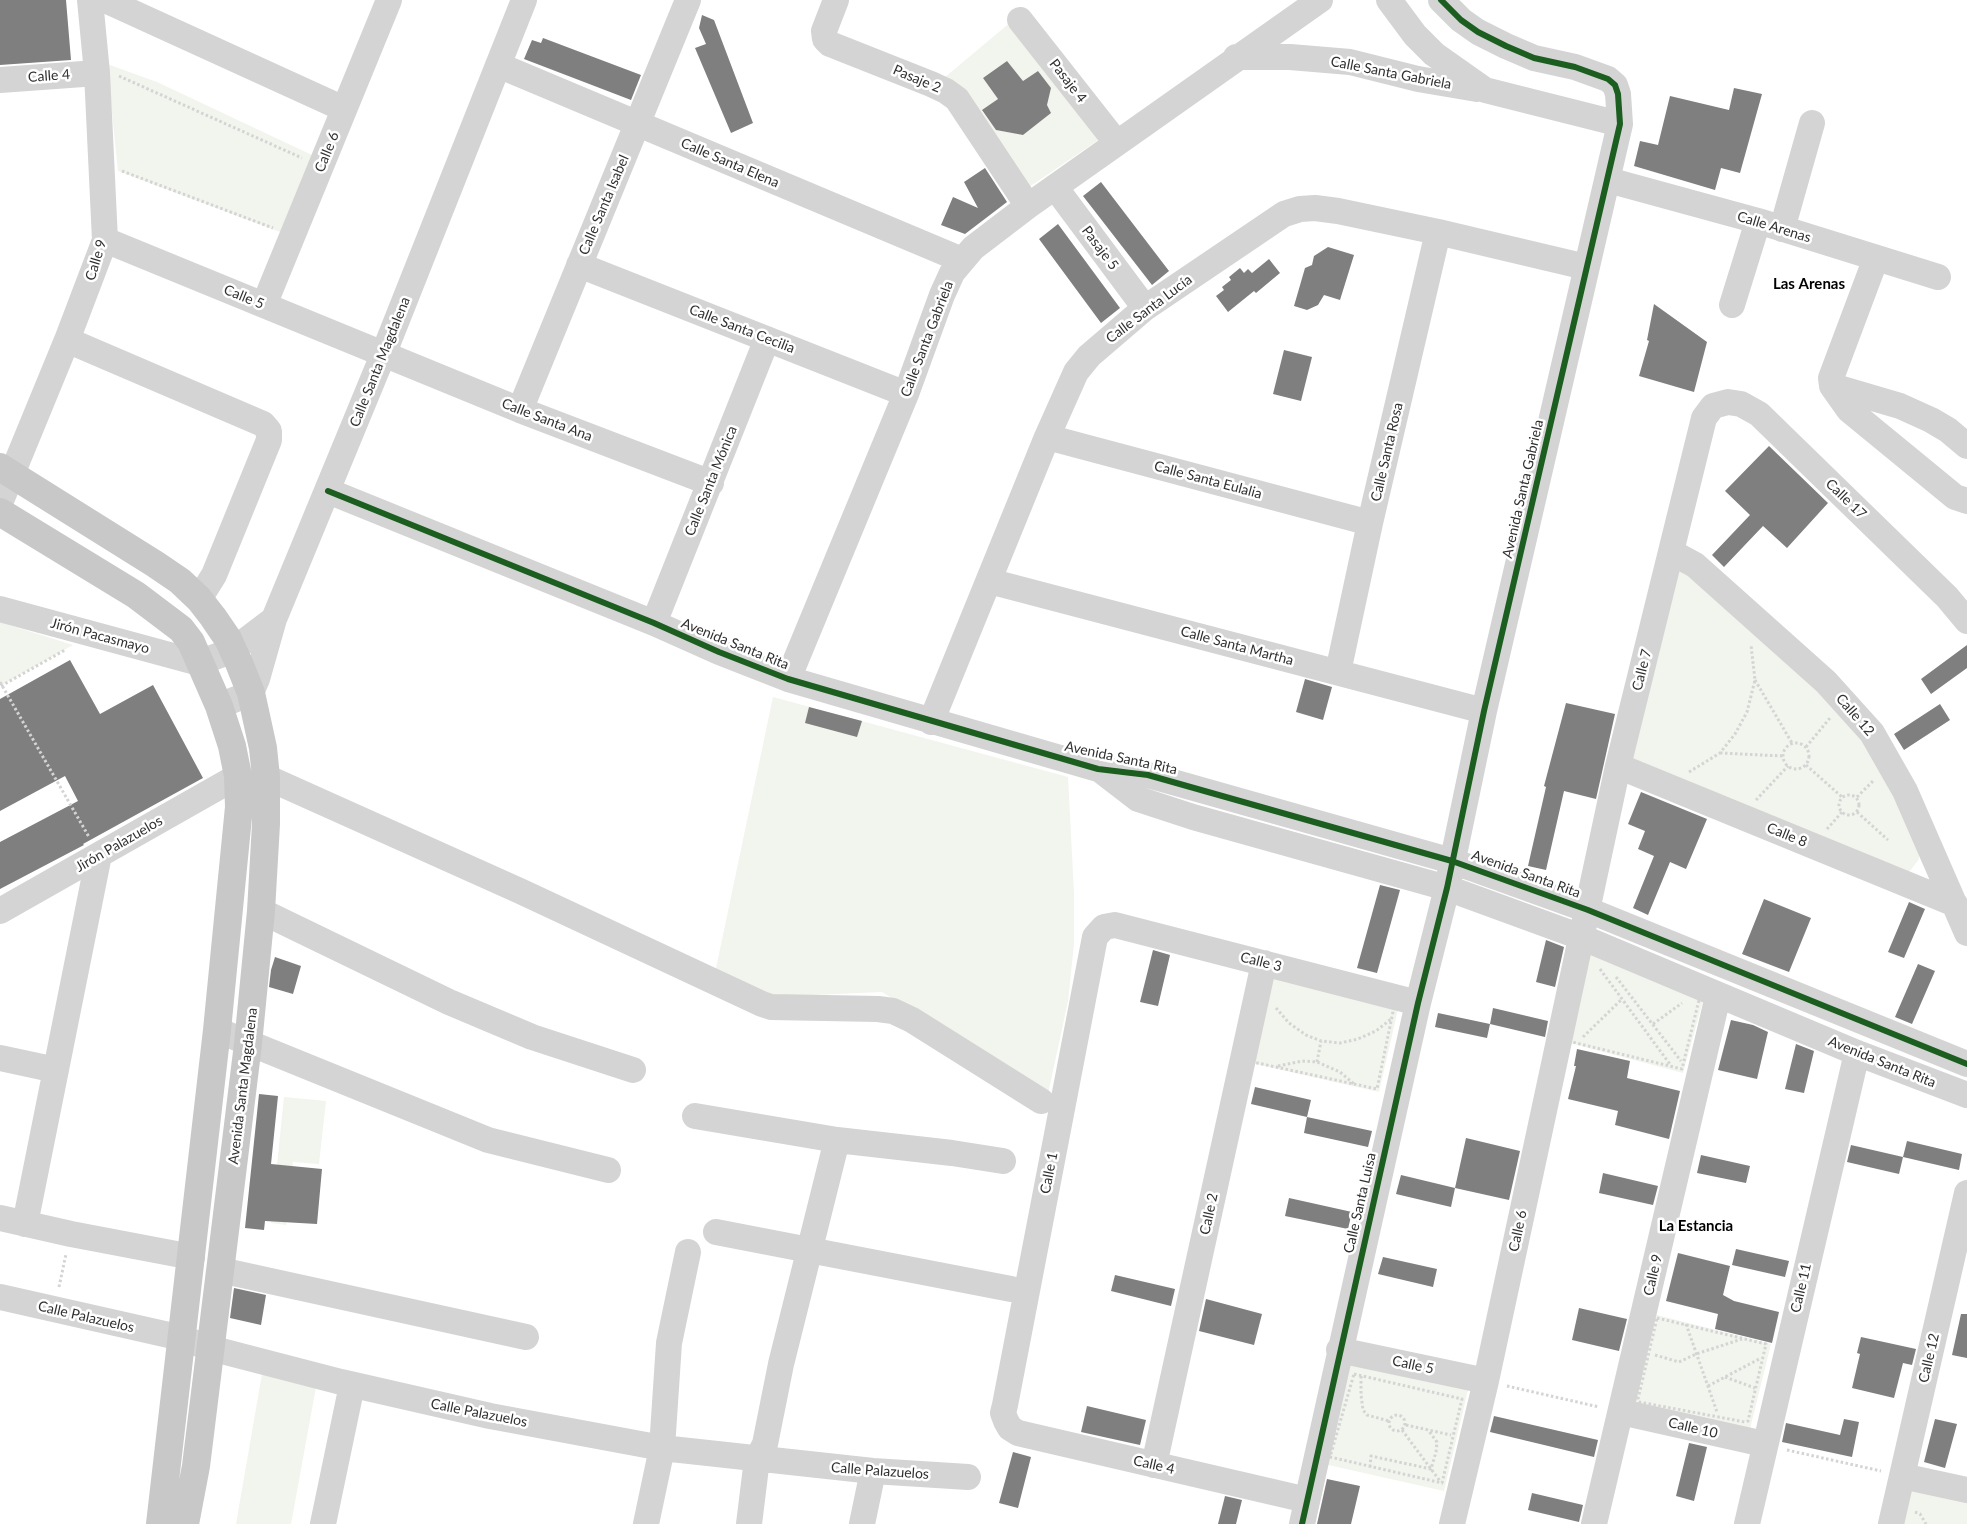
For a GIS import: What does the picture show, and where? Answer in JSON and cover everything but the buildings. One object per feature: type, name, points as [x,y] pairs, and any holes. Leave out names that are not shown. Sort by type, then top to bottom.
[{"type":"main road","name":"Avenida Santa Magdalena","points":[[6,471],[155,564],[180,581],[199,599],[214,616],[233,650],[250,693],[263,748],[266,776],[261,911],[248,1044],[196,1466],[185,1524]]},
{"type":"main road","points":[[0,512],[160,611],[181,628],[192,642],[199,663],[219,706],[232,746],[238,776],[239,807],[217,1030],[160,1524]]},
{"type":"street","name":"Calle 9","points":[[0,502],[6,471],[67,340],[105,240],[97,69],[90,0]]},
{"type":"street","points":[[105,0],[344,109]]},
{"type":"street","name":"Calle Santa Magdalena","points":[[250,693],[261,670],[274,619],[328,492],[524,0]]},
{"type":"street","name":"Calle Santa Isabel","points":[[520,410],[688,0]]},
{"type":"street","name":"Pasaje 2","points":[[836,0],[824,31],[826,39],[830,44],[931,84],[951,95],[957,100],[1028,206]]},
{"type":"street","name":"Calle Santa Gabriela","points":[[788,679],[906,394],[942,295],[952,273],[962,260],[973,248],[1116,142],[1320,0]]},
{"type":"street","points":[[1389,0],[1415,35],[1434,54],[1485,90]]},
{"type":"street","name":"Avenida Santa Gabriela","points":[[1441,0],[1461,20],[1478,32],[1506,46],[1534,58],[1575,67],[1608,78],[1615,85],[1618,94],[1620,124],[1484,712],[1447,888]]},
{"type":"street","name":"Calle 6","points":[[264,305],[344,109],[385,2]]},
{"type":"street","name":"Pasaje 4","points":[[1020,20],[1116,142]]},
{"type":"street","name":"Calle Santa Gabriela","points":[[1236,58],[1290,57],[1350,62],[1418,79],[1485,90],[1620,124]]},
{"type":"street","name":"Calle Santa Elena","points":[[498,66],[962,260]]},
{"type":"street","name":"Calle 4","points":[[0,80],[97,69]]},
{"type":"street","points":[[1732,305],[1770,225],[1812,123]]},
{"type":"street","name":"Calle Arenas","points":[[1608,180],[1770,225],[1938,277]]},
{"type":"street","name":"Pasaje 5","points":[[1055,188],[1145,308]]},
{"type":"street","name":"Calle Santa Lucía","points":[[931,722],[1047,437],[1076,372],[1089,356],[1145,308],[1278,218],[1300,209],[1315,208],[1338,211],[1438,232],[1586,267]]},
{"type":"street","name":"Calle Santa Rosa","points":[[1338,672],[1370,522],[1438,232]]},
{"type":"street","name":"Calle 5","points":[[105,240],[383,355]]},
{"type":"street","points":[[1876,258],[1831,378],[1832,386],[1849,410],[1955,497],[1967,501]]},
{"type":"street","name":"Calle Santa Cecilia","points":[[579,265],[906,394]]},
{"type":"street","name":"Calle Santa Mónica","points":[[654,623],[768,339]]},
{"type":"street","points":[[67,340],[263,424],[269,430],[270,440],[214,575],[199,599]]},
{"type":"street","name":"Calle Santa Ana","points":[[383,355],[711,483]]},
{"type":"street","points":[[1832,386],[1900,406],[1948,430],[1967,446]]},
{"type":"street","name":"Calle 17","points":[[1713,406],[1728,402],[1741,404],[1759,414],[1947,597],[1967,621]]},
{"type":"street","name":"Calle 7","points":[[1588,946],[1588,910],[1618,766],[1704,418],[1713,406]]},
{"type":"street","name":"Calle Santa Eulalia","points":[[1047,437],[1370,522]]},
{"type":"street","name":"Avenida Santa Rita","points":[[328,492],[788,679],[1098,769],[1148,775],[1452,861],[1588,910],[1967,1064]]},
{"type":"street","name":"Calle 12","points":[[1671,552],[1695,565],[1826,682],[1872,733],[1905,791],[1967,933]]},
{"type":"street","name":"Calle Santa Martha","points":[[989,581],[1484,712]]},
{"type":"street","name":"Jirón Pacasmayo","points":[[0,610],[199,663]]},
{"type":"street","points":[[199,663],[233,650],[274,619]]},
{"type":"street","points":[[219,706],[250,693]]},
{"type":"street","name":"Calle 8","points":[[1618,766],[1955,904]]},
{"type":"street","name":"Avenida Santa Rita","points":[[1098,769],[1138,799],[1193,817],[1447,888],[1708,994],[1967,1095]]},
{"type":"street","name":"Jirón Palazuelos","points":[[0,911],[238,776]]},
{"type":"street","points":[[266,776],[520,891],[762,1004],[772,1007],[878,1009],[893,1011],[912,1020],[1041,1101]]},
{"type":"street","points":[[25,1224],[100,855]]},
{"type":"street","points":[[1902,882],[1919,873],[1933,857]]},
{"type":"street","name":"Calle Santa Luisa","points":[[1304,1512],[1418,1003],[1447,888]]},
{"type":"street","points":[[261,911],[466,1009],[532,1037],[634,1070]]},
{"type":"street","name":"Calle 3","points":[[1104,927],[1115,925],[1418,1003]]},
{"type":"street","name":"Calle 1","points":[[1006,1422],[1003,1413],[1095,937],[1104,927]]},
{"type":"street","name":"Calle 6","points":[[1452,1524],[1588,946]]},
{"type":"street","name":"Calle 2","points":[[1154,1465],[1264,963]]},
{"type":"street","name":"Calle 9","points":[[1594,1524],[1621,1412],[1708,994]]},
{"type":"street","points":[[217,1030],[488,1140],[608,1170]]},
{"type":"street","name":"Calle 11","points":[[1747,1524],[1764,1444],[1857,1052]]},
{"type":"street","points":[[0,1058],[56,1070]]},
{"type":"street","points":[[695,1116],[836,1140],[952,1153],[1003,1161]]},
{"type":"street","points":[[749,1524],[757,1459],[765,1444],[781,1364],[836,1140]]},
{"type":"street","name":"Calle 12","points":[[1891,1524],[1967,1193]]},
{"type":"street","points":[[0,1218],[71,1234],[192,1257]]},
{"type":"street","points":[[716,1232],[1011,1290]]},
{"type":"street","points":[[646,1524],[662,1448],[669,1344],[688,1252]]},
{"type":"street","points":[[220,1270],[526,1337]]},
{"type":"street","name":"Calle Palazuelos","points":[[0,1297],[182,1338],[210,1348],[352,1385],[472,1412],[662,1448],[873,1472],[968,1477]]},
{"type":"street","name":"Calle 5","points":[[1340,1350],[1486,1381]]},
{"type":"street","points":[[323,1524],[352,1385]]},
{"type":"street","name":"Calle 10","points":[[1621,1412],[1764,1444]]},
{"type":"street","name":"Calle 4","points":[[1006,1422],[1010,1428],[1018,1433],[1154,1465],[1304,1512]]},
{"type":"street","points":[[862,1524],[873,1472]]},
{"type":"street","points":[[1902,1476],[1967,1490]]},
{"type":"path","points":[[97,69],[321,166]]},
{"type":"path","points":[[101,164],[292,235]]},
{"type":"path","points":[[1686,773],[1720,753],[1735,734],[1746,712],[1755,680],[1750,637]]},
{"type":"path","points":[[73,645],[1,684],[100,855]]},
{"type":"path","points":[[1755,680],[1792,743]]},
{"type":"path","points":[[1806,747],[1835,712]]},
{"type":"path","points":[[1792,743],[1802,744],[1806,747],[1810,753],[1810,760],[1806,765],[1800,769],[1788,766],[1783,756],[1787,746],[1792,743]]},
{"type":"path","points":[[1720,753],[1783,756]]},
{"type":"path","points":[[1806,765],[1842,797]]},
{"type":"path","points":[[1750,807],[1788,766]]},
{"type":"path","points":[[1856,797],[1880,774]]},
{"type":"path","points":[[1847,794],[1856,797],[1860,807],[1857,812],[1852,815],[1842,812],[1839,807],[1842,797],[1847,794]]},
{"type":"path","points":[[1826,830],[1842,812]]},
{"type":"path","points":[[1857,812],[1888,840]]},
{"type":"path","points":[[1588,946],[1601,957]]},
{"type":"path","points":[[1588,946],[1593,960]]},
{"type":"path","points":[[1588,946],[1708,994]]},
{"type":"path","points":[[1588,946],[1568,1041],[1682,1069],[1699,1000],[1708,994]]},
{"type":"path","points":[[1599,968],[1672,1067]]},
{"type":"path","points":[[1612,972],[1683,1063]]},
{"type":"path","points":[[1273,975],[1394,1007],[1377,1089],[1254,1062],[1266,993],[1270,976],[1273,975]]},
{"type":"path","points":[[1266,993],[1270,999]]},
{"type":"path","points":[[1652,1024],[1708,994]]},
{"type":"path","points":[[1576,1043],[1622,999]]},
{"type":"path","points":[[1274,1006],[1289,1024],[1306,1035],[1321,1041],[1340,1043],[1358,1039],[1376,1031],[1392,1018]]},
{"type":"path","points":[[1317,1062],[1321,1041]]},
{"type":"path","points":[[1276,1067],[1290,1062],[1317,1062],[1340,1072],[1354,1084]]},
{"type":"path","points":[[54,1309],[71,1234]]},
{"type":"path","points":[[1657,1318],[1686,1324],[1766,1344],[1748,1421],[1745,1422],[1640,1402],[1638,1400],[1657,1318]]},
{"type":"path","points":[[1686,1324],[1719,1417]]},
{"type":"path","points":[[1648,1354],[1679,1362],[1696,1354],[1742,1339]]},
{"type":"path","points":[[1708,1386],[1762,1358]]},
{"type":"path","points":[[1354,1374],[1462,1399],[1442,1483],[1330,1457],[1354,1374]]},
{"type":"path","points":[[1361,1375],[1361,1395],[1367,1415],[1389,1421]]},
{"type":"path","points":[[1725,1377],[1755,1388]]},
{"type":"path","points":[[1486,1381],[1621,1412]]},
{"type":"path","points":[[1389,1421],[1391,1417],[1399,1414],[1403,1416],[1406,1424]]},
{"type":"path","points":[[1389,1421],[1392,1429],[1396,1431],[1402,1430],[1406,1424]]},
{"type":"path","points":[[1406,1424],[1453,1436]]},
{"type":"path","points":[[1402,1430],[1442,1483]]},
{"type":"path","points":[[1428,1430],[1437,1442],[1431,1469]]},
{"type":"path","points":[[1764,1444],[1902,1476]]},
{"type":"path","points":[[1370,1466],[1371,1456],[1431,1469]]},
{"type":"shaded area","points":[[1012,21],[1103,137],[1029,187],[944,78]],"holes":[[[1007,61],[1023,81],[1038,71],[1051,88],[1047,105],[1051,113],[1023,135],[996,130],[982,111],[998,99],[983,78]]]},
{"type":"shaded area","points":[[107,64],[157,82],[312,155],[280,232],[118,171]]},
{"type":"shaded area","points":[[1680,569],[1799,671],[1863,739],[1920,848],[1919,859],[1910,871],[1899,875],[1635,763],[1628,751],[1669,574]]},
{"type":"shaded area","points":[[0,622],[73,645],[0,686]]},
{"type":"shaded area","points":[[773,697],[1068,777],[1074,893],[1074,944],[1068,1001],[1048,1094],[882,992],[765,997],[715,973]]},
{"type":"shaded area","points":[[1588,950],[1703,1001],[1683,1073],[1566,1042]]},
{"type":"shaded area","points":[[1269,974],[1399,1005],[1379,1092],[1251,1063]]},
{"type":"shaded area","points":[[284,1097],[326,1101],[319,1164],[293,1162],[286,1225],[271,1223]]},
{"type":"shaded area","points":[[1653,1314],[1771,1344],[1750,1429],[1634,1404]]},
{"type":"shaded area","points":[[1350,1360],[1468,1390],[1444,1491],[1324,1464]]},
{"type":"shaded area","points":[[262,1374],[316,1387],[291,1524],[236,1524]]},
{"type":"shaded area","points":[[1907,1488],[1967,1499],[1967,1524],[1898,1524]]},
{"type":"cycle path","points":[[1302,1524],[1418,1003],[1447,888],[1484,711],[1620,124],[1618,94],[1615,85],[1608,79],[1575,67],[1534,58],[1506,46],[1478,32],[1461,20],[1441,0]]},
{"type":"cycle path","points":[[328,491],[788,679],[1098,769],[1148,775],[1452,861],[1588,910],[1967,1064]]},
{"type":"district","name":"Las Arenas","points":[[1809,284]]},
{"type":"district","name":"La Estancia","points":[[1696,1226]]}]
